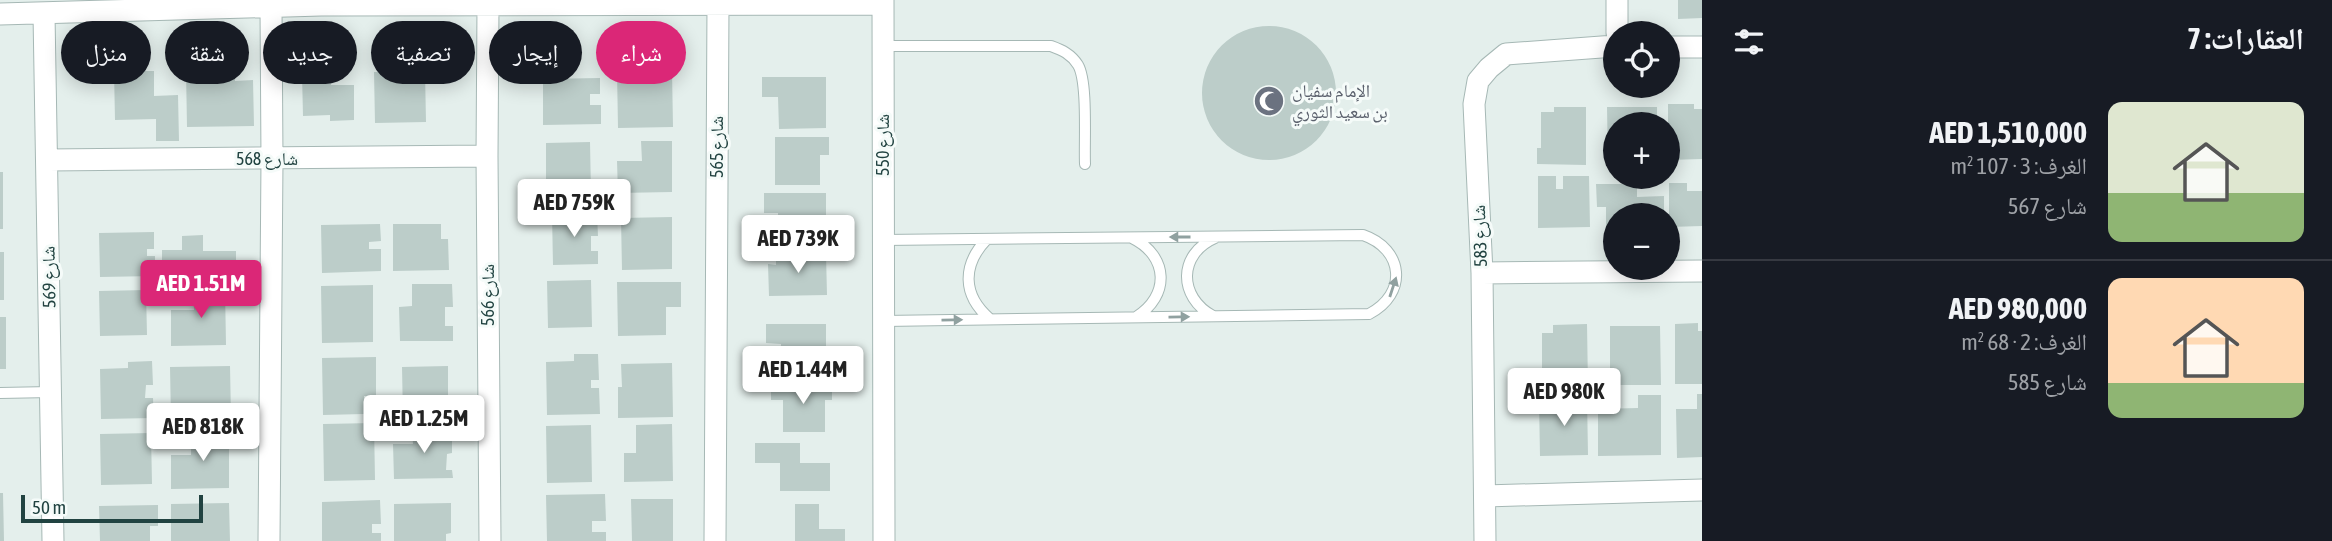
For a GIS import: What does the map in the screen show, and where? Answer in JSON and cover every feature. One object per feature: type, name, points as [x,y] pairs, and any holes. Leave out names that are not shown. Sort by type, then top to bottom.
[{"type":"street","points":[[1617,0],[1617,21]]},
{"type":"street","points":[[0,14],[271,7],[321,3],[488,6],[883,2]]},
{"type":"street","name":"شارع 550","points":[[883,2],[884,541]]},
{"type":"street","name":"شارع 565","points":[[715,541],[718,5]]},
{"type":"street","name":"شارع 566","points":[[488,6],[490,541]]},
{"type":"street","points":[[269,541],[271,7]]},
{"type":"street","name":"شارع 569","points":[[44,14],[53,541]]},
{"type":"street","name":"شارع 583","points":[[1485,541],[1482,273],[1474,104],[1478,81],[1506,54],[1603,47]]},
{"type":"street","points":[[1680,47],[1702,47]]},
{"type":"street","name":"شارع 568","points":[[48,160],[487,156]]},
{"type":"street","points":[[1482,273],[1702,271]]},
{"type":"street","points":[[1485,496],[1702,490]]},
{"type":"lane","points":[[883,46],[1051,46],[1061,50],[1077,64],[1082,74],[1085,164]]},
{"type":"lane","points":[[883,240],[1363,235],[1383,245],[1395,264],[1396,275],[1395,285],[1386,303],[1369,314],[884,321]]},
{"type":"lane","points":[[1132,237],[1150,250],[1160,269],[1161,280],[1159,292],[1153,302],[1146,311],[1136,317]]},
{"type":"lane","points":[[1213,316],[1203,312],[1191,296],[1187,276],[1193,255],[1200,247],[1218,237]]},
{"type":"lane","points":[[987,239],[973,257],[969,279],[974,302],[990,319]]},
{"type":"lane","points":[[0,393],[51,393]]},
{"type":"building","points":[[1678,0],[1702,0],[1702,18],[1678,19]]},
{"type":"building","name":"الإمام سفيان بن سعيد الثوري","points":[[1269,26],[1295,31],[1316,46],[1331,67],[1336,93],[1331,119],[1316,140],[1295,155],[1269,160],[1243,155],[1222,140],[1207,119],[1202,93],[1207,67],[1222,46],[1243,31]]},
{"type":"building","points":[[151,71],[154,71],[154,96],[178,95],[179,141],[156,141],[156,119],[115,120],[114,84],[151,84]]},
{"type":"building","points":[[762,77],[826,77],[826,128],[779,129],[778,97],[762,97]]},
{"type":"building","points":[[582,78],[596,78],[596,84],[600,84],[600,94],[590,94],[590,105],[601,105],[601,124],[543,125],[543,84],[582,84]]},
{"type":"building","points":[[249,80],[253,80],[254,126],[187,127],[186,84],[249,84]]},
{"type":"building","points":[[302,84],[354,85],[354,120],[330,121],[330,115],[303,116]]},
{"type":"building","points":[[374,84],[425,84],[426,122],[375,123]]},
{"type":"building","points":[[617,84],[672,84],[673,127],[618,128]]},
{"type":"building","points":[[1668,104],[1694,104],[1694,109],[1702,109],[1702,159],[1680,160],[1680,112],[1668,112]]},
{"type":"building","points":[[1554,107],[1586,107],[1586,165],[1537,164],[1537,148],[1541,148],[1541,112],[1554,112]]},
{"type":"building","points":[[1607,107],[1657,107],[1657,112],[1607,112]]},
{"type":"building","points":[[775,137],[829,137],[829,155],[820,155],[820,185],[775,185]]},
{"type":"building","points":[[641,141],[672,141],[672,192],[618,193],[617,161],[642,161]]},
{"type":"building","points":[[590,142],[591,194],[546,195],[546,143]]},
{"type":"building","points":[[0,172],[3,172],[3,229],[0,229]]},
{"type":"building","points":[[1538,176],[1556,176],[1556,189],[1563,189],[1563,176],[1589,176],[1590,227],[1538,228]]},
{"type":"building","points":[[1680,183],[1687,183],[1687,191],[1702,191],[1702,226],[1680,227],[1680,203],[1669,203],[1669,189],[1680,189]]},
{"type":"building","points":[[1596,184],[1603,184],[1603,189],[1637,189],[1637,197],[1664,196],[1664,203],[1603,203],[1603,207],[1597,207]]},
{"type":"building","points":[[764,193],[826,193],[826,241],[778,241],[778,213],[764,213]]},
{"type":"building","points":[[552,214],[597,214],[598,236],[591,236],[591,251],[598,251],[598,264],[553,265]]},
{"type":"building","points":[[672,217],[672,269],[622,270],[621,218]]},
{"type":"building","points":[[380,224],[381,241],[369,242],[369,249],[381,249],[381,271],[322,273],[321,225]]},
{"type":"building","points":[[393,224],[441,224],[441,239],[448,239],[449,270],[393,271]]},
{"type":"building","points":[[154,232],[154,249],[147,249],[147,256],[155,256],[155,276],[100,277],[99,233]]},
{"type":"building","points":[[203,235],[203,251],[236,251],[236,275],[162,276],[162,250],[182,250],[182,236]]},
{"type":"building","points":[[0,252],[4,252],[4,300],[0,300]]},
{"type":"building","points":[[776,253],[826,254],[827,295],[769,296],[768,264],[776,265]]},
{"type":"building","points":[[591,280],[592,327],[548,328],[547,281]]},
{"type":"building","points":[[617,282],[681,282],[681,307],[666,307],[666,335],[618,336]]},
{"type":"building","points":[[412,284],[452,284],[453,307],[445,307],[445,326],[453,326],[453,341],[400,341],[399,307],[412,306]]},
{"type":"building","points":[[373,285],[373,342],[322,343],[321,286]]},
{"type":"building","points":[[225,288],[226,345],[171,346],[171,310],[194,310],[193,289]]},
{"type":"building","points":[[146,290],[147,335],[100,336],[99,291]]},
{"type":"building","points":[[0,317],[6,317],[6,369],[0,369]]},
{"type":"building","points":[[1698,323],[1698,331],[1702,331],[1702,384],[1675,384],[1675,324]]},
{"type":"building","points":[[766,324],[826,324],[826,372],[780,372],[781,344],[766,343]]},
{"type":"building","points":[[1587,324],[1588,387],[1542,388],[1542,333],[1553,333],[1553,325]]},
{"type":"building","points":[[1610,326],[1660,326],[1661,385],[1610,385]]},
{"type":"building","points":[[574,354],[598,354],[599,380],[591,380],[591,388],[599,388],[600,414],[547,415],[546,362],[574,361]]},
{"type":"building","points":[[376,357],[376,396],[364,396],[364,414],[323,415],[322,358]]},
{"type":"building","points":[[152,361],[153,385],[146,385],[145,398],[153,398],[154,418],[101,419],[100,369],[128,368],[128,362]]},
{"type":"building","points":[[672,363],[673,417],[618,418],[618,387],[622,387],[621,364]]},
{"type":"building","points":[[230,366],[231,418],[171,419],[170,367]]},
{"type":"building","points":[[448,366],[448,416],[403,417],[402,367]]},
{"type":"building","points":[[771,384],[832,384],[832,400],[825,400],[825,432],[783,432],[783,400],[771,400]]},
{"type":"building","points":[[1697,394],[1702,394],[1702,457],[1677,458],[1676,409],[1697,409]]},
{"type":"building","points":[[1638,395],[1661,395],[1661,455],[1598,456],[1598,409],[1638,408]]},
{"type":"building","points":[[1566,397],[1587,397],[1588,455],[1540,456],[1539,401],[1557,401],[1557,412],[1566,412]]},
{"type":"building","points":[[374,423],[375,480],[324,481],[323,424]]},
{"type":"building","points":[[672,424],[673,481],[624,482],[624,453],[636,453],[636,425]]},
{"type":"building","points":[[591,425],[592,482],[547,483],[546,426]]},
{"type":"building","points":[[412,427],[452,427],[452,453],[447,454],[446,470],[452,470],[453,478],[394,479],[393,444],[413,444]]},
{"type":"building","points":[[229,431],[229,488],[171,489],[171,455],[191,455],[191,432]]},
{"type":"building","points":[[151,433],[152,484],[101,485],[100,434]]},
{"type":"building","points":[[755,443],[800,443],[800,463],[830,463],[830,491],[780,491],[780,463],[755,463]]},
{"type":"building","points":[[0,493],[3,493],[4,541],[0,541]]},
{"type":"building","points":[[605,494],[606,521],[592,521],[592,532],[606,532],[606,541],[547,541],[546,495]]},
{"type":"building","points":[[631,499],[673,499],[673,541],[632,541]]},
{"type":"building","points":[[380,500],[381,524],[372,524],[372,533],[381,533],[381,541],[322,541],[322,502]]},
{"type":"building","points":[[229,503],[230,541],[171,541],[171,504]]},
{"type":"building","points":[[451,503],[451,533],[446,534],[446,541],[394,541],[394,504]]},
{"type":"building","points":[[795,504],[819,504],[819,529],[845,529],[845,541],[795,541]]},
{"type":"building","points":[[158,505],[158,526],[150,526],[150,541],[100,541],[99,506]]},
{"type":"place","name":"الإمام سفيان بن سعيد الثوري","points":[[1269,101]]}]
